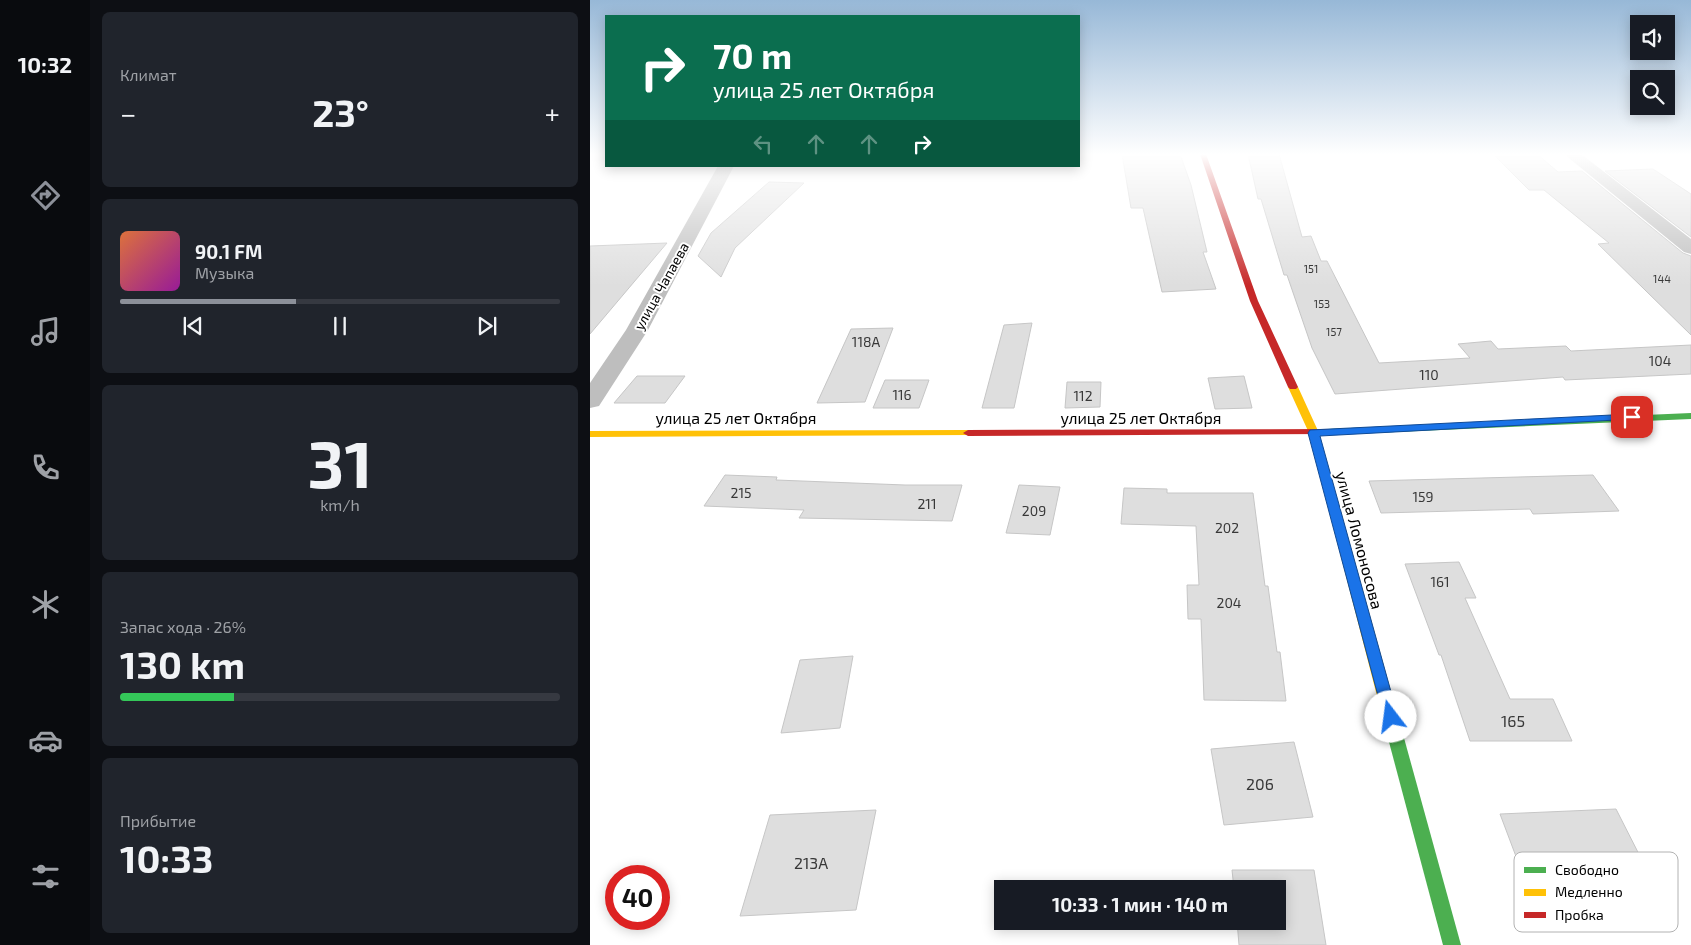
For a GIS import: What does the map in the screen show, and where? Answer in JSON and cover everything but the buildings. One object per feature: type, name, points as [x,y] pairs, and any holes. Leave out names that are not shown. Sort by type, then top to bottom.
[{"type":"street","name":"улица Чапаева","points":[[590,402],[638,330],[709,198]]},
{"type":"street","name":"улица Ломоносова","points":[[1218,198],[1254,301],[1314,433],[1452,945]]},
{"type":"street","points":[[1627,198],[1691,248]]},
{"type":"street","name":"улица 25 лет Октября","points":[[590,434],[1314,433],[1691,416]]},
{"type":"traffic: fast","points":[[1328,432],[1691,416]]},
{"type":"traffic: fast","points":[[1393,727],[1452,945]]},
{"type":"traffic: slow","points":[[1293,387],[1314,433],[1393,727]]},
{"type":"traffic: slow","points":[[590,434],[968,433]]},
{"type":"traffic: jam","points":[[1218,198],[1254,301],[1293,387]]},
{"type":"traffic: jam","points":[[968,433],[1328,432]]},
{"type":"route","points":[[1391,717],[1314,433],[1632,417]]}]
